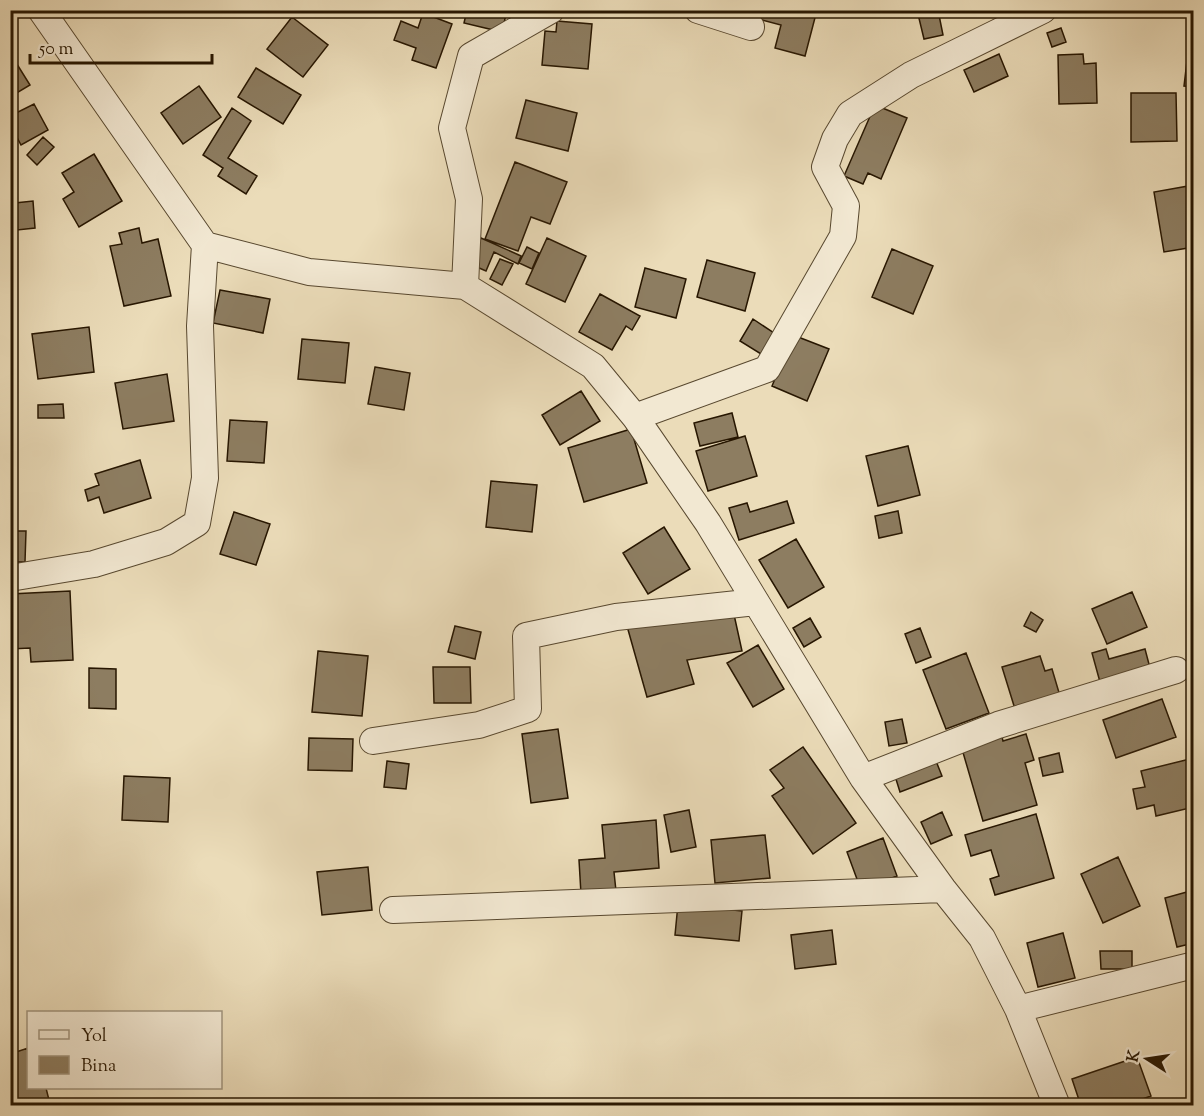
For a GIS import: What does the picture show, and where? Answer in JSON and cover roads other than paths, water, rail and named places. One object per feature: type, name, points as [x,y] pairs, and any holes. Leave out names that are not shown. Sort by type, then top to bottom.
[{"type":"street","points":[[10,578],[94,564],[166,542],[196,523],[205,478],[200,326],[205,245],[41,10]]},
{"type":"street","points":[[465,286],[469,199],[452,128],[471,56],[551,10]]},
{"type":"street","points":[[698,10],[751,27]]},
{"type":"street","points":[[635,417],[767,369],[843,236],[846,206],[825,167],[836,139],[850,114],[910,75],[1043,10]]},
{"type":"street","points":[[205,245],[309,272],[465,286],[593,366],[635,417],[708,523],[863,778],[943,889],[982,938],[1018,1009],[1057,1106]]},
{"type":"street","points":[[373,741],[479,725],[528,710],[526,636],[615,617],[756,602]]},
{"type":"street","points":[[863,778],[998,725],[1176,670]]},
{"type":"street","points":[[393,910],[943,889]]},
{"type":"street","points":[[1018,1009],[1194,965]]}]
